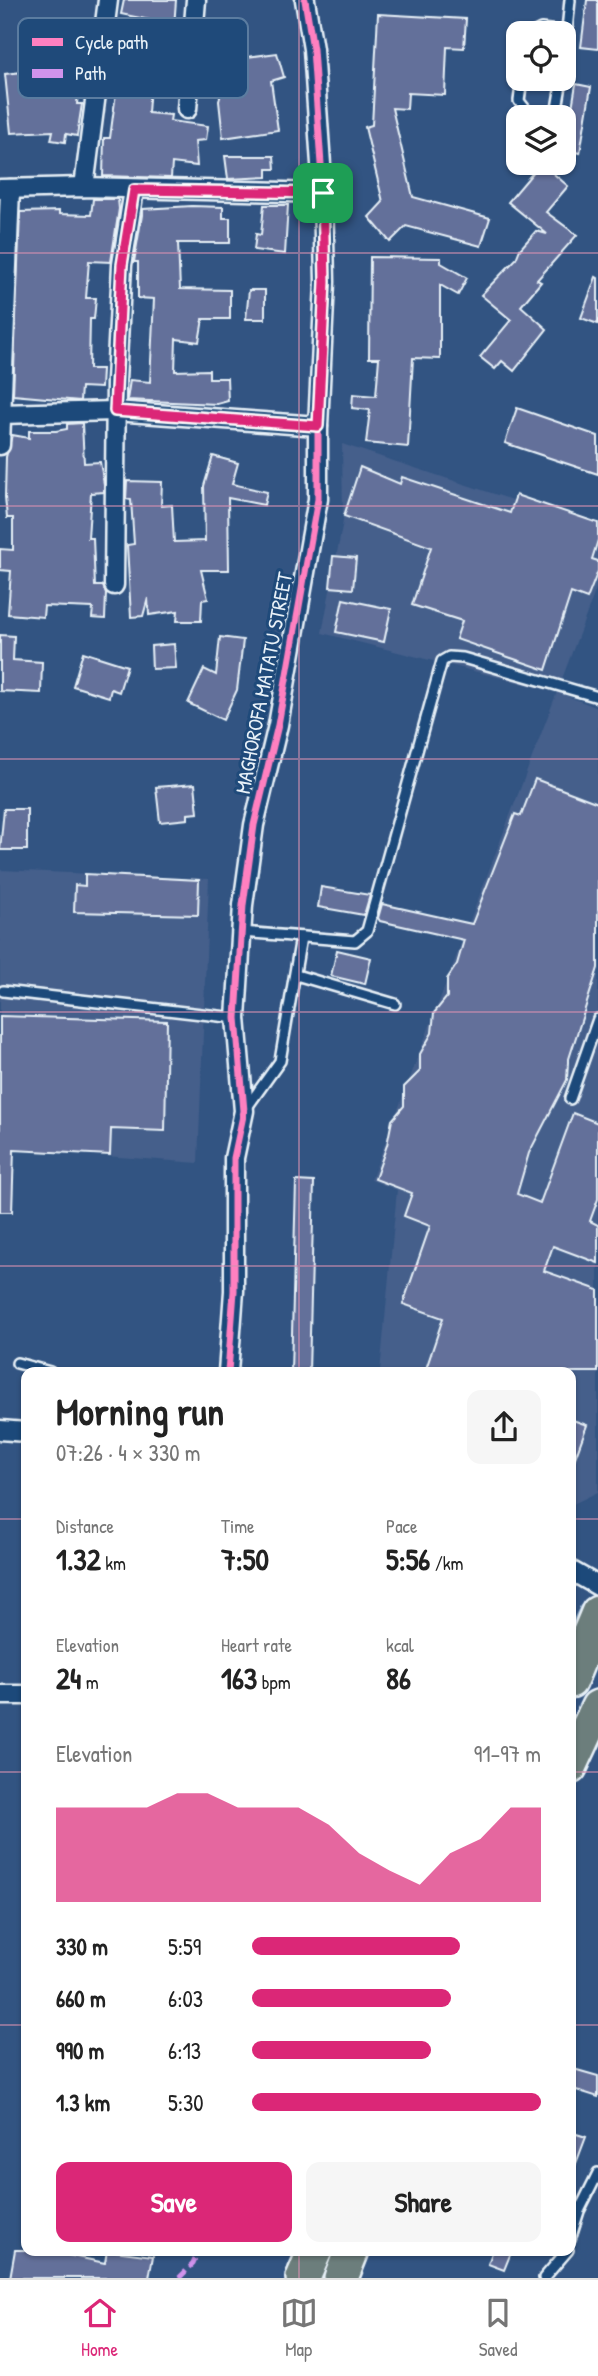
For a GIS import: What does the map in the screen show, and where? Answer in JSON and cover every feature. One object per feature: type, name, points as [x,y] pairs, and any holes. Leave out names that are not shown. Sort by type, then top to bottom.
[{"type":"highway","points":[[576,1666],[598,1613]]},
{"type":"highway","points":[[576,1754],[598,1707]]},
{"type":"highway","points":[[303,2278],[312,2256]]},
{"type":"highway","points":[[341,2278],[350,2256]]},
{"type":"street","points":[[106,18],[108,0]]},
{"type":"street","points":[[195,18],[196,0]]},
{"type":"street","name":"MAGHOROFA MATATU STREET","points":[[228,1367],[234,1291],[234,1158],[244,1111],[236,1018],[241,932],[254,825],[278,725],[318,499],[318,426],[325,282],[323,193],[313,49],[305,0]]},
{"type":"street","points":[[84,187],[95,98]]},
{"type":"street","points":[[187,109],[188,98]]},
{"type":"street","points":[[0,445],[5,189],[84,187],[323,193]]},
{"type":"street","points":[[114,585],[115,411],[122,265],[134,190]]},
{"type":"street","points":[[1,414],[115,411],[318,426]]},
{"type":"street","points":[[0,1430],[21,1432]]},
{"type":"street","points":[[576,1573],[598,1586]]},
{"type":"street","points":[[0,1695],[21,1695]]},
{"type":"lane","points":[[567,21],[570,0]]},
{"type":"lane","points":[[241,932],[355,941],[367,931],[442,661],[446,658],[463,658],[598,697]]},
{"type":"lane","points":[[244,1111],[280,1061],[301,937]]},
{"type":"lane","points":[[296,975],[395,1004]]},
{"type":"lane","points":[[3,990],[236,1018]]},
{"type":"lane","points":[[570,1098],[598,1020]]},
{"type":"lane","points":[[17,1363],[32,1367]]},
{"type":"lane","points":[[576,2220],[598,2173]]},
{"type":"lane","points":[[544,2278],[559,2265],[564,2256]]},
{"type":"shaded area","points":[[342,444],[598,528],[598,584],[557,692],[322,633],[343,521]]},
{"type":"shaded area","points":[[557,692],[598,708],[598,1492],[576,1503],[576,1367],[380,1367],[397,1190],[371,1180]]},
{"type":"shaded area","points":[[0,870],[209,879],[198,1163],[0,1148]]},
{"type":"building","points":[[124,0],[176,0],[175,18],[140,18],[121,14]]},
{"type":"building","points":[[587,0],[598,0],[598,49],[581,47]]},
{"type":"building","points":[[378,14],[466,19],[464,48],[447,47],[445,95],[408,93],[407,109],[392,108],[413,197],[490,218],[481,246],[406,226],[390,242],[369,217],[383,202],[365,127],[372,125]]},
{"type":"building","points":[[277,53],[284,77],[271,81],[278,130],[223,138],[220,98],[248,98],[248,57]]},
{"type":"building","points":[[18,72],[18,98],[78,98],[77,104],[82,104],[77,136],[66,134],[65,142],[51,140],[53,131],[11,133],[5,74]]},
{"type":"building","points":[[576,84],[591,87],[580,153],[576,152],[576,105],[572,105]]},
{"type":"building","points":[[115,98],[149,98],[148,113],[171,115],[170,121],[208,126],[206,140],[195,141],[197,166],[172,163],[171,178],[103,176],[104,138],[110,138]]},
{"type":"building","points":[[225,156],[274,156],[275,169],[267,169],[267,177],[228,179]]},
{"type":"building","points":[[531,175],[555,175],[568,186],[546,212],[577,235],[537,280],[541,282],[521,306],[547,329],[514,371],[502,361],[495,369],[480,357],[511,320],[481,295],[516,259],[520,249],[536,231],[547,234],[508,202]]},
{"type":"building","points":[[93,199],[118,199],[119,209],[111,262],[89,261],[86,298],[96,298],[94,319],[90,319],[89,369],[102,369],[101,388],[81,387],[80,401],[13,395],[20,212],[59,211],[59,214],[91,215]]},
{"type":"building","points":[[264,205],[288,205],[285,254],[254,250],[256,234],[261,235]]},
{"type":"building","points":[[223,207],[223,218],[230,218],[230,243],[178,243],[180,289],[230,290],[230,319],[203,319],[199,342],[176,339],[175,371],[209,370],[209,378],[227,378],[228,401],[217,404],[127,400],[130,380],[150,382],[154,299],[138,298],[138,262],[134,262],[143,209]]},
{"type":"building","points":[[370,257],[441,258],[441,263],[467,278],[458,295],[440,285],[440,359],[413,358],[408,447],[366,443],[370,410],[352,408],[353,394],[376,396],[379,358],[369,358]]},
{"type":"building","points":[[596,277],[598,278],[598,324],[581,318]]},
{"type":"building","points":[[249,290],[265,290],[265,319],[246,319]]},
{"type":"building","points":[[517,408],[598,436],[598,474],[505,443]]},
{"type":"building","points":[[82,423],[84,463],[100,462],[104,484],[104,492],[91,493],[88,538],[93,538],[95,586],[103,586],[106,593],[105,619],[92,618],[93,608],[44,606],[43,617],[8,614],[11,571],[0,570],[0,549],[13,550],[13,518],[7,518],[5,497],[6,457],[12,435],[29,438],[29,431],[56,431],[67,429],[67,424]]},
{"type":"building","points":[[213,456],[238,463],[232,484],[267,492],[264,505],[228,498],[229,570],[201,570],[208,599],[202,600],[201,621],[177,621],[178,611],[149,615],[148,598],[143,616],[131,617],[127,545],[134,544],[131,500],[126,499],[127,481],[162,482],[161,506],[172,505],[174,542],[205,541],[204,486]]},
{"type":"building","points":[[360,467],[400,484],[402,477],[510,513],[516,495],[598,523],[598,540],[592,559],[598,561],[598,571],[587,599],[571,593],[546,670],[456,639],[462,621],[412,605],[431,547],[344,516]]},
{"type":"building","points":[[333,556],[356,558],[353,589],[330,587]]},
{"type":"building","points":[[343,599],[391,609],[384,642],[336,632]]},
{"type":"building","points":[[0,635],[14,636],[13,660],[42,662],[41,693],[0,691]]},
{"type":"building","points":[[220,637],[243,640],[237,690],[223,720],[188,703],[204,669],[216,675]]},
{"type":"building","points":[[174,644],[176,668],[152,669],[151,646]]},
{"type":"building","points":[[83,652],[127,666],[119,692],[111,689],[109,697],[73,686]]},
{"type":"building","points":[[535,779],[598,803],[598,968],[568,1062],[567,1080],[529,1153],[517,1194],[540,1203],[573,1113],[598,1123],[598,1199],[590,1221],[598,1225],[598,1263],[553,1246],[544,1271],[598,1290],[598,1372],[576,1372],[576,1367],[427,1367],[443,1318],[403,1304],[430,1226],[404,1216],[412,1193],[375,1179],[387,1145],[392,1120],[404,1106],[404,1087],[420,1071],[420,1054],[432,1033],[434,1013],[447,997],[447,979],[457,964],[464,940],[380,921],[378,918],[382,904],[472,924],[515,814],[521,816]]},
{"type":"building","points":[[195,784],[198,813],[188,814],[188,819],[160,822],[156,787]]},
{"type":"building","points":[[4,809],[27,809],[27,850],[0,850]]},
{"type":"building","points":[[85,874],[199,880],[198,915],[74,912],[75,885],[85,886]]},
{"type":"building","points":[[321,887],[370,895],[364,915],[318,907]]},
{"type":"building","points":[[337,950],[371,958],[365,984],[331,976]]},
{"type":"building","points":[[0,1016],[167,1021],[165,1131],[111,1129],[110,1155],[14,1150],[12,1212],[0,1212]]},
{"type":"building","points":[[296,1181],[314,1182],[309,1367],[291,1367]]},
{"type":"building","points":[[576,1421],[587,1425],[576,1455]]},
{"type":"building","points":[[576,2070],[598,2076],[598,2097],[576,2090]]},
{"type":"building","points":[[576,2134],[586,2137],[576,2163]]},
{"type":"building","points":[[15,2250],[21,2250],[21,2256],[72,2256],[105,2263],[106,2256],[153,2256],[149,2278],[10,2278]]},
{"type":"building","points":[[491,2256],[510,2256],[504,2270],[488,2264]]},
{"type":"waterway","points":[[576,1619],[582,1607]]},
{"type":"marked path","points":[[179,2278],[193,2264],[196,2256]]},
{"type":"cycle path","points":[[228,1367],[234,1291],[234,1158],[244,1111],[236,1018],[243,905],[254,825],[278,725],[318,499],[318,426],[325,282],[323,193],[313,49],[305,0]]},
{"type":"route","points":[[134,190],[323,193],[325,282],[318,426],[115,411],[122,265],[126,226],[134,190]]}]
